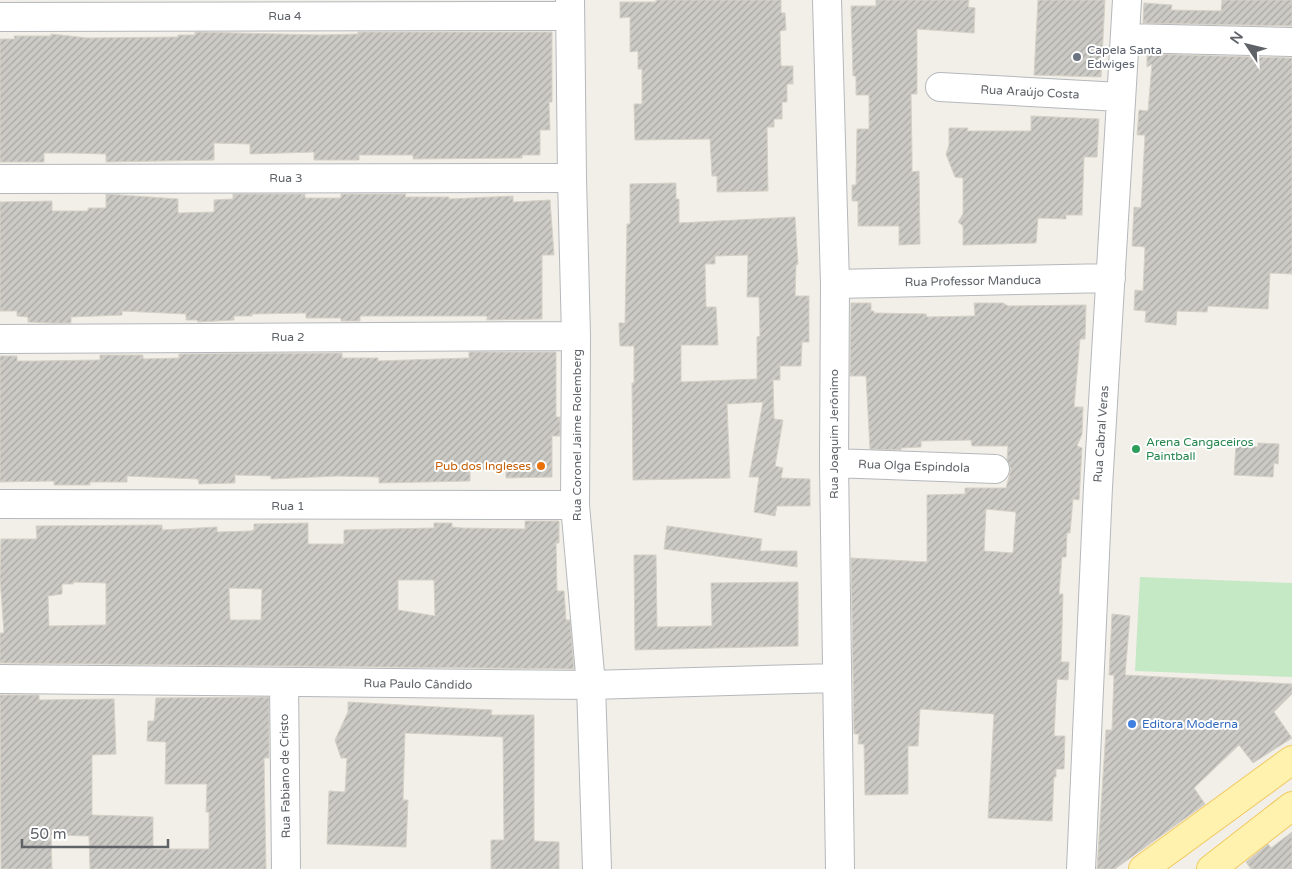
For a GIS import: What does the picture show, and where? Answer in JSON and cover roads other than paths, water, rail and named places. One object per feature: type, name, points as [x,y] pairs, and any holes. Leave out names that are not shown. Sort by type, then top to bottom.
[{"type":"main road","points":[[1143,869],[1292,760]]},
{"type":"main road","points":[[1223,866],[1292,806]]},
{"type":"street","name":"Rua Joaquim Jerônimo","points":[[827,0],[835,284],[834,463],[840,869]]},
{"type":"street","name":"Rua Cabral Veras","points":[[1081,869],[1097,506],[1120,97],[1128,0]]},
{"type":"street","name":"Rua 4","points":[[0,17],[570,8]]},
{"type":"street","name":"Rua Coronel Jaime Rolemberg","points":[[570,8],[576,336],[575,505],[591,685],[597,869]]},
{"type":"street","points":[[1126,38],[1292,42]]},
{"type":"street","name":"Rua Araújo Costa","points":[[940,86],[1120,97]]},
{"type":"street","name":"Rua 3","points":[[0,179],[572,178]]},
{"type":"street","name":"Rua Professor Manduca","points":[[835,284],[1111,278]]},
{"type":"street","name":"Rua 2","points":[[0,339],[576,336]]},
{"type":"street","name":"Rua Olga Espindola","points":[[834,463],[995,469]]},
{"type":"street","name":"Rua 1","points":[[0,504],[575,505]]},
{"type":"street","name":"Rua Paulo Cândido","points":[[0,679],[591,685],[836,678]]},
{"type":"street","name":"Rua Fabiano de Cristo","points":[[284,682],[286,869]]},
{"type":"place","name":"Capela Santa Edwiges","points":[[1077,57]]},
{"type":"place","name":"Arena Cangaceiros Paintball","points":[[1136,449]]},
{"type":"place","name":"Pub dos Ingleses","points":[[541,466]]},
{"type":"place","name":"Editora Moderna","points":[[1132,724]]}]
